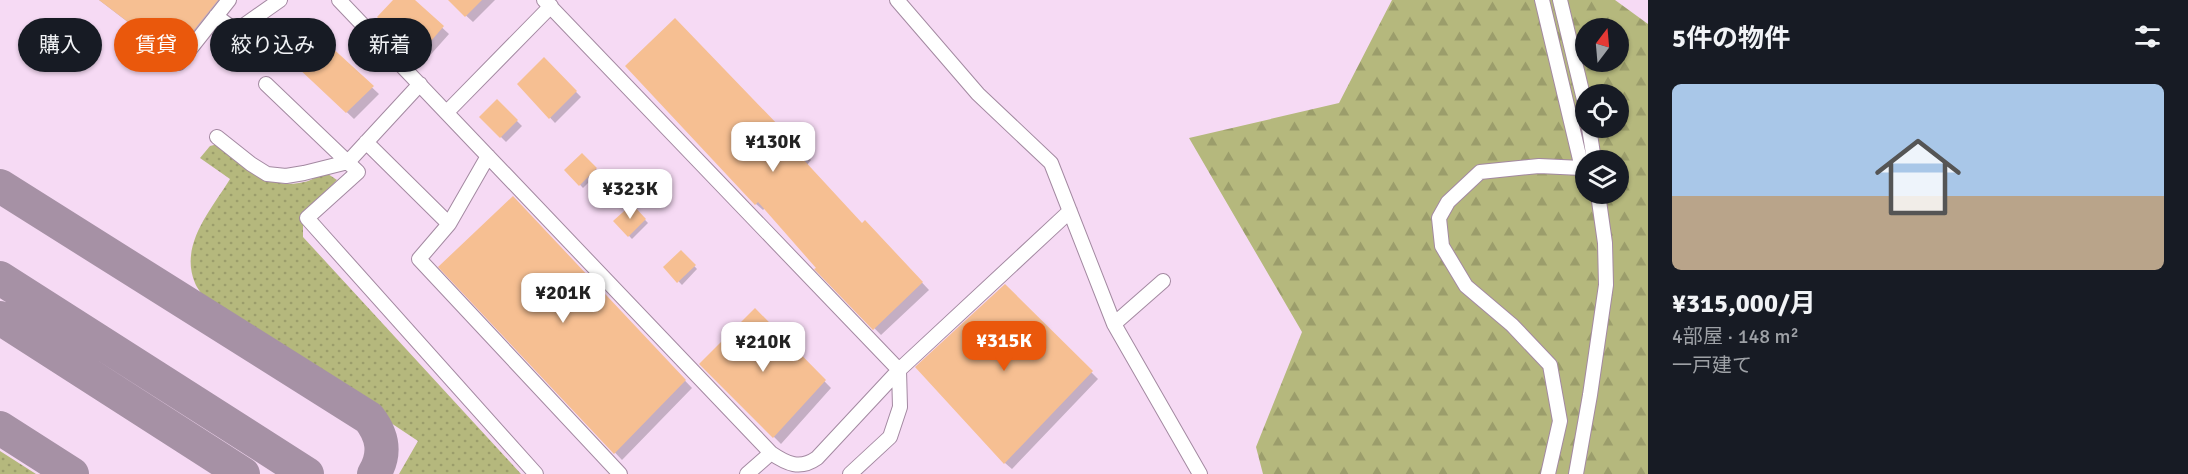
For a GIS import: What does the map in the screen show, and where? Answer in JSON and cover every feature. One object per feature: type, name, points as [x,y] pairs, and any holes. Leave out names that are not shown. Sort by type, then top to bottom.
[{"type":"street","points":[[198,39],[230,0]]},
{"type":"street","points":[[216,16],[236,32],[280,0]]},
{"type":"street","points":[[339,0],[771,453],[787,462],[799,465],[808,464],[817,458],[899,370],[1070,212]]},
{"type":"street","points":[[897,0],[978,94],[1051,163],[1114,324],[1200,474]]},
{"type":"street","points":[[1542,0],[1582,168],[1539,166],[1480,172],[1448,202],[1438,218],[1442,246],[1466,286],[1512,325],[1550,365],[1560,421],[1548,474]]},
{"type":"street","points":[[1560,0],[1580,84]]},
{"type":"street","points":[[447,112],[547,3],[899,370],[900,407],[890,437],[850,474]]},
{"type":"street","points":[[266,84],[358,172],[308,218],[536,474]]},
{"type":"street","points":[[217,137],[267,174],[286,176],[348,162],[420,84]]},
{"type":"street","points":[[366,142],[449,224]]},
{"type":"street","points":[[488,156],[449,224],[419,259],[620,474]]},
{"type":"street","points":[[1576,474],[1606,285],[1605,243],[1599,204]]},
{"type":"street","points":[[1114,324],[1163,281]]},
{"type":"street","points":[[747,474],[771,453]]},
{"type":"green space","points":[[1392,0],[1615,0],[1648,24],[1648,474],[1263,474],[1256,447],[1302,332],[1189,138],[1339,103]]},
{"type":"green space","points":[[218,144],[257,174],[279,183],[291,184],[307,181],[325,172],[337,180],[303,215],[303,237],[521,474],[399,474],[418,441],[205,299],[195,283],[191,269],[191,255],[199,228],[230,179],[200,158],[210,146]]},
{"type":"green space","points":[[0,451],[36,474],[0,474]]},
{"type":"building","points":[[99,0],[218,0],[198,25],[198,18],[123,18]]},
{"type":"building","points":[[393,0],[415,0],[444,26],[432,40],[432,18],[377,17]]},
{"type":"building","points":[[448,0],[482,0],[465,17]]},
{"type":"building","points":[[675,18],[805,153],[801,157],[862,223],[865,220],[923,282],[873,330],[814,269],[816,268],[758,202],[755,205],[625,66]]},
{"type":"building","points":[[336,51],[348,62],[348,72],[359,72],[374,86],[346,113],[302,72],[336,72]]},
{"type":"building","points":[[544,57],[577,91],[549,119],[517,84]]},
{"type":"building","points":[[497,99],[518,120],[500,138],[479,117]]},
{"type":"building","points":[[582,153],[597,168],[579,186],[564,170]]},
{"type":"building","points":[[513,196],[686,380],[614,454],[438,267]]},
{"type":"building","points":[[632,204],[646,219],[628,237],[613,221]]},
{"type":"building","points":[[681,250],[696,265],[677,283],[663,267]]},
{"type":"building","points":[[1005,284],[1093,371],[1004,464],[915,367]]},
{"type":"building","points":[[755,308],[826,380],[773,438],[699,364]]},
{"type":"taxiway","points":[[0,186],[369,418],[380,438],[381,445],[380,459],[374,474]]},
{"type":"taxiway","points":[[0,278],[307,474]]},
{"type":"taxiway","points":[[0,318],[243,474]]},
{"type":"taxiway","points":[[0,428],[72,474]]}]
